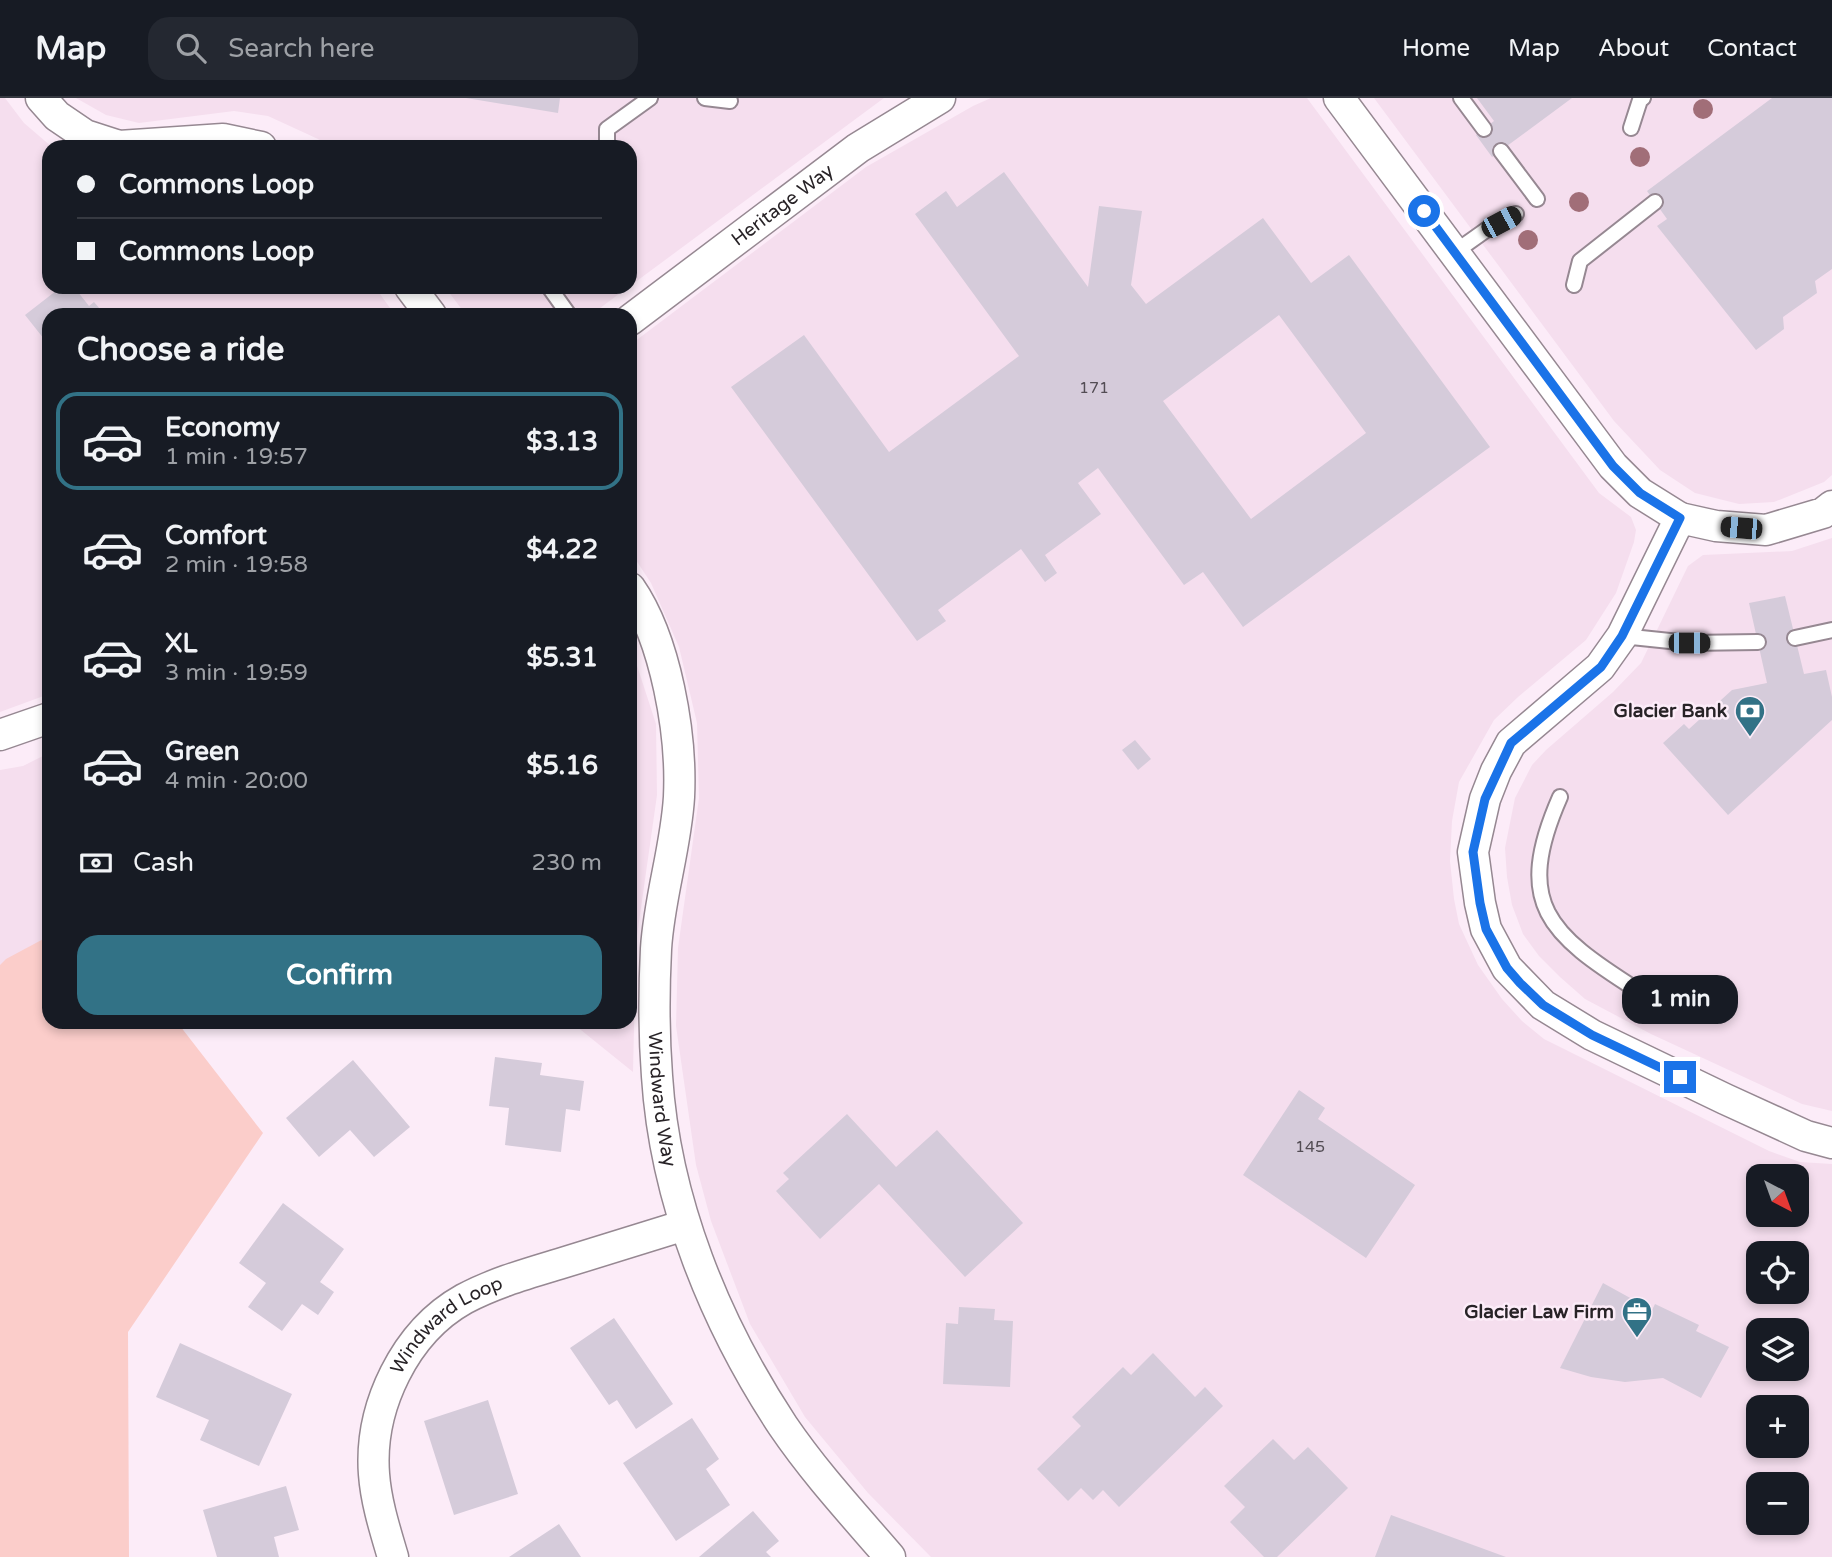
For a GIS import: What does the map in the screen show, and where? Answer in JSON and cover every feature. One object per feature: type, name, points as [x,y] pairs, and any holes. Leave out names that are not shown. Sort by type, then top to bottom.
[{"type":"street","points":[[41,98],[57,116],[85,135],[100,140]]},
{"type":"street","name":"Heritage Way","points":[[637,315],[910,110],[940,98]]},
{"type":"street","points":[[1339,98],[1613,466],[1640,493],[1680,518],[1716,526],[1766,530],[1824,513],[1832,506]]},
{"type":"street","points":[[208,140],[228,140]]},
{"type":"street","points":[[1680,518],[1622,636],[1601,667],[1511,743],[1496,771],[1485,799],[1473,852],[1486,929],[1507,968],[1543,1005],[1592,1035],[1725,1099],[1806,1136],[1832,1143]]},
{"type":"street","name":"Windward Way","points":[[637,603],[662,656],[676,727],[679,797],[656,947],[657,1076],[670,1166],[685,1225],[727,1333],[783,1426],[819,1475],[890,1557]]},
{"type":"street","points":[[0,735],[42,720]]},
{"type":"street","name":"Windward Loop","points":[[393,1557],[374,1474],[377,1431],[388,1390],[406,1354],[432,1324],[462,1300],[496,1283],[685,1225]]},
{"type":"lane","points":[[607,140],[607,130],[650,98]]},
{"type":"lane","points":[[705,98],[730,101]]},
{"type":"lane","points":[[1461,98],[1484,129]]},
{"type":"lane","points":[[1631,128],[1643,98]]},
{"type":"lane","points":[[1501,151],[1537,199]]},
{"type":"lane","points":[[1574,285],[1580,261],[1655,202]]},
{"type":"lane","points":[[1455,252],[1486,230],[1516,214]]},
{"type":"lane","points":[[1795,638],[1832,630]]},
{"type":"lane","points":[[1622,636],[1689,643],[1758,642]]},
{"type":"lane","points":[[1560,797],[1547,827],[1539,870],[1546,913],[1575,948],[1637,990]]},
{"type":"shaded area","points":[[0,98],[5,98],[24,123],[44,140],[42,294],[380,294],[390,308],[42,308],[42,697],[0,712]]},
{"type":"shaded area","points":[[76,98],[884,98],[637,281],[637,140],[320,140],[268,116],[234,111],[139,123],[106,115]]},
{"type":"shaded area","points":[[991,98],[1307,98],[1599,493],[1631,517],[1636,530],[1616,593],[1586,640],[1494,720],[1459,782],[1452,821],[1450,861],[1454,899],[1459,924],[1478,965],[1502,999],[1522,1021],[1544,1039],[1769,1151],[1800,1162],[1832,1164],[1832,1557],[931,1557],[868,1493],[805,1417],[750,1324],[711,1221],[696,1165],[676,1026],[678,948],[699,798],[697,723],[679,647],[651,583],[637,562],[637,340],[866,167]]},
{"type":"shaded area","points":[[1374,98],[1832,98],[1832,475],[1824,482],[1774,502],[1739,504],[1695,493],[1660,470],[1614,421]]},
{"type":"shaded area","points":[[450,294],[619,294],[600,308],[461,308]]},
{"type":"shaded area","points":[[1832,538],[1832,1111],[1802,1104],[1651,1034],[1585,999],[1539,956],[1523,934],[1512,905],[1505,848],[1515,798],[1532,765],[1641,663],[1688,566],[1703,555],[1792,551]]},
{"type":"shaded area","points":[[637,666],[656,724],[657,795],[637,936]]},
{"type":"shaded area","points":[[42,756],[42,1027],[0,1059],[0,770],[23,766]]},
{"type":"shaded area","points":[[42,940],[42,1029],[182,1029],[263,1133],[128,1332],[129,1557],[0,1557],[0,965]]},
{"type":"shaded area","points":[[580,1029],[634,1029],[633,1072]]},
{"type":"building","points":[[466,98],[560,98],[558,113]]},
{"type":"building","points":[[1477,98],[1572,98],[1492,157],[1476,135],[1494,121]]},
{"type":"building","points":[[1772,98],[1832,98],[1832,269],[1815,281],[1817,293],[1783,317],[1784,329],[1756,350],[1657,226],[1667,219],[1647,191]]},
{"type":"building","points":[[1004,172],[1088,287],[1099,206],[1142,211],[1131,285],[1146,304],[1263,218],[1311,283],[1349,255],[1490,447],[1243,627],[1203,572],[1184,585],[1098,468],[1078,483],[1101,514],[1045,555],[1057,573],[1045,582],[1021,549],[938,610],[946,621],[917,641],[731,387],[804,335],[889,452],[1019,356],[915,214],[946,191],[957,207]],"holes":[[[1279,315],[1366,433],[1251,519],[1163,401]]]},
{"type":"building","points":[[52,294],[80,294],[89,306],[94,302],[99,308],[42,308],[42,336],[25,315]]},
{"type":"building","points":[[1785,596],[1804,674],[1826,670],[1832,697],[1832,720],[1728,815],[1663,743],[1684,724],[1689,729],[1732,690],[1767,683],[1749,603]]},
{"type":"building","points":[[1135,740],[1151,759],[1138,770],[1122,750]]},
{"type":"building","points":[[495,1057],[542,1063],[540,1075],[584,1081],[580,1111],[566,1109],[561,1152],[505,1145],[509,1108],[489,1106]]},
{"type":"building","points":[[353,1060],[410,1127],[374,1157],[350,1130],[319,1157],[286,1118]]},
{"type":"building","points":[[1299,1090],[1325,1108],[1318,1119],[1415,1185],[1366,1258],[1243,1175]]},
{"type":"building","points":[[847,1114],[896,1167],[937,1130],[1023,1223],[965,1277],[879,1184],[820,1239],[776,1191],[789,1179],[783,1173]]},
{"type":"building","points":[[283,1203],[344,1249],[320,1282],[334,1292],[318,1315],[302,1304],[282,1331],[248,1307],[266,1283],[239,1263]]},
{"type":"building","points":[[1603,1283],[1652,1310],[1655,1304],[1699,1325],[1696,1331],[1729,1347],[1701,1398],[1663,1378],[1625,1382],[1591,1377],[1560,1368]]},
{"type":"building","points":[[959,1307],[995,1309],[994,1320],[1013,1321],[1010,1387],[943,1384],[946,1323],[958,1324]]},
{"type":"building","points":[[614,1318],[673,1404],[636,1429],[617,1400],[609,1405],[570,1348]]},
{"type":"building","points":[[180,1343],[292,1394],[259,1466],[200,1440],[209,1420],[156,1397]]},
{"type":"building","points":[[1153,1353],[1195,1397],[1205,1387],[1223,1406],[1119,1507],[1103,1490],[1093,1500],[1081,1488],[1068,1501],[1037,1469],[1081,1426],[1072,1417],[1123,1367],[1131,1375]]},
{"type":"building","points":[[488,1400],[518,1494],[454,1515],[424,1421]]},
{"type":"building","points":[[692,1418],[719,1459],[706,1469],[730,1505],[676,1541],[623,1463]]},
{"type":"building","points":[[1273,1439],[1294,1460],[1308,1447],[1348,1488],[1277,1557],[1264,1557],[1230,1522],[1245,1507],[1224,1486]]},
{"type":"building","points":[[286,1486],[299,1530],[274,1537],[279,1557],[217,1557],[203,1510]]},
{"type":"building","points":[[753,1511],[779,1541],[766,1552],[771,1557],[699,1557]]},
{"type":"building","points":[[1391,1515],[1506,1557],[1375,1557]]},
{"type":"building","points":[[559,1524],[581,1557],[509,1557]]},
{"type":"place","name":"Glacier Bank","points":[[1750,738]]},
{"type":"place","name":"Glacier Law Firm","points":[[1637,1339]]},
{"type":"route","points":[[1424,211],[1613,466],[1640,493],[1680,518],[1622,636],[1601,667],[1511,743],[1485,799],[1473,852],[1486,929],[1507,968],[1520,983],[1543,1005],[1592,1035],[1680,1077]]}]
